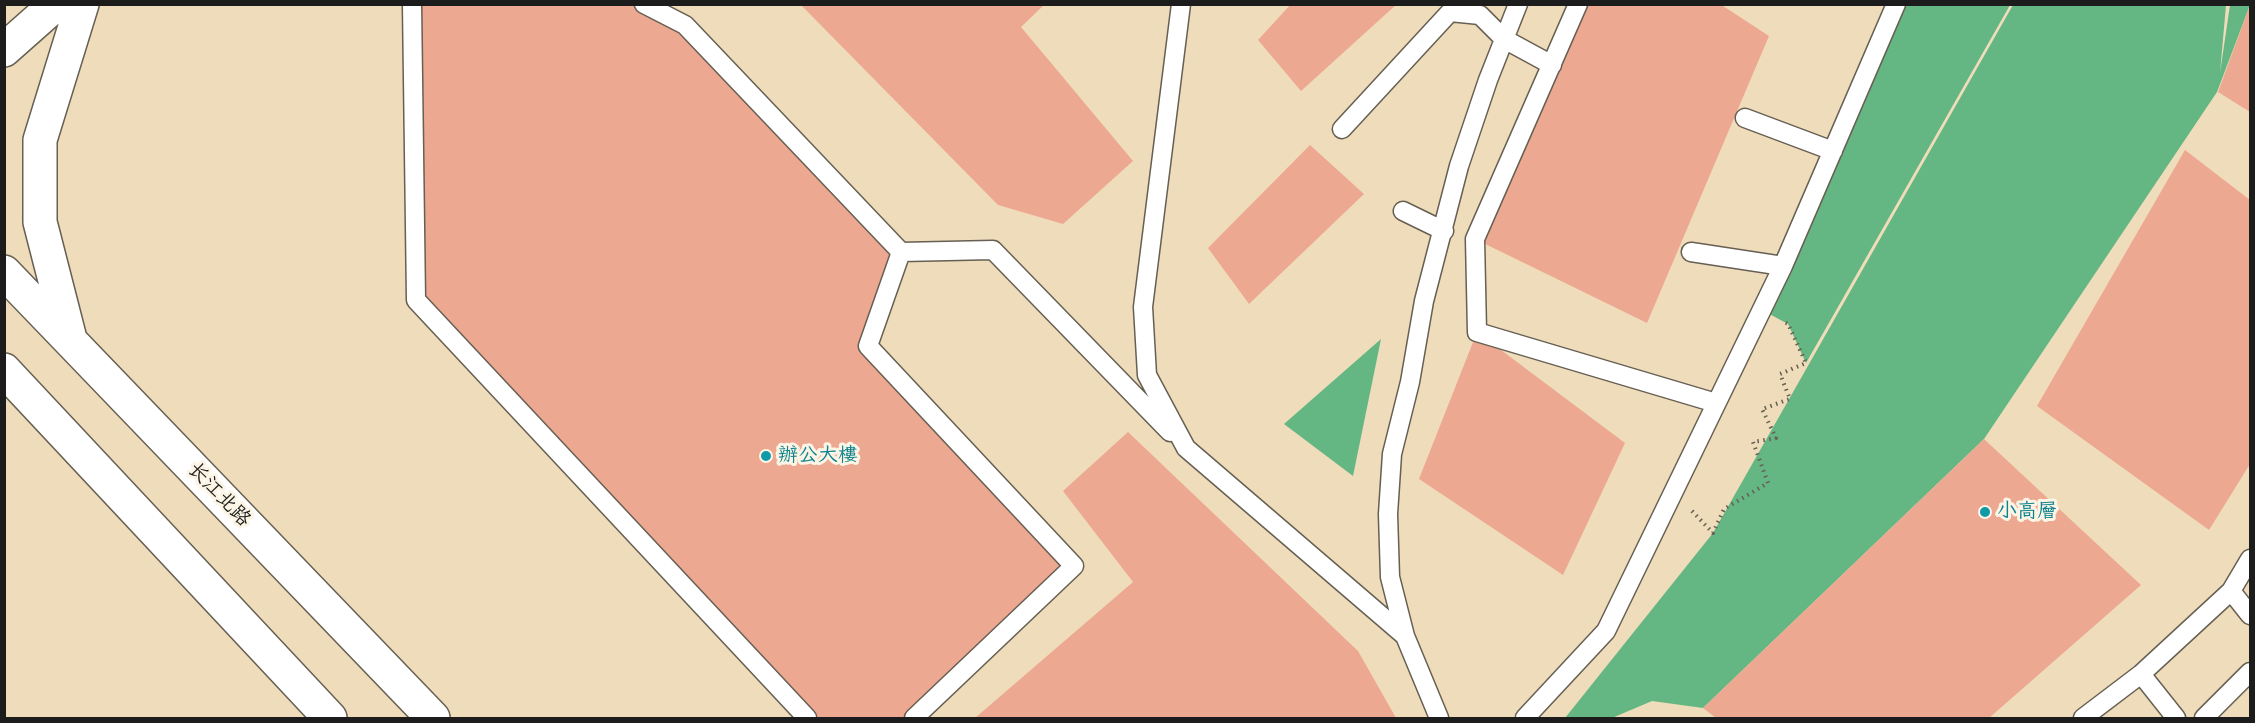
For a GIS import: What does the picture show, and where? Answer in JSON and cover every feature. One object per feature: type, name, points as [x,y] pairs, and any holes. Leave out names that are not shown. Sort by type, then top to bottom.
[{"type":"main road","points":[[4,50],[57,4]]},
{"type":"main road","points":[[70,341],[40,222],[40,141],[82,4]]},
{"type":"main road","name":"长江北路","points":[[4,272],[433,718]]},
{"type":"main road","points":[[4,370],[330,718]]},
{"type":"lane","points":[[412,4],[416,300],[807,718]]},
{"type":"lane","points":[[644,4],[685,25],[901,252],[993,250],[1186,448],[1405,636]]},
{"type":"lane","points":[[1181,4],[1143,307],[1147,375],[1186,448]]},
{"type":"lane","points":[[1439,718],[1405,636],[1390,577],[1388,514],[1392,454],[1410,381],[1424,301],[1460,166],[1518,4]]},
{"type":"lane","points":[[1578,4],[1475,239],[1477,332],[1716,403]]},
{"type":"lane","points":[[1524,718],[1606,631],[1783,266],[1896,4]]},
{"type":"lane","points":[[1342,129],[1450,12],[1480,15],[1504,39],[1552,64]]},
{"type":"lane","points":[[1745,118],[1833,151]]},
{"type":"lane","points":[[1403,211],[1444,231]]},
{"type":"lane","points":[[901,252],[868,346],[1074,566],[914,718]]},
{"type":"lane","points":[[1691,252],[1783,266]]},
{"type":"lane","points":[[2083,718],[2141,674],[2231,591],[2250,559]]},
{"type":"lane","points":[[2231,591],[2250,615]]},
{"type":"lane","points":[[2204,718],[2250,672]]},
{"type":"lane","points":[[2141,674],[2176,718]]},
{"type":"path","points":[[1674,492],[1713,533],[1724,509],[1768,483],[1754,442],[1776,438],[1762,408],[1790,399],[1779,374],[1806,363],[1788,324],[1762,310]]},
{"type":"green space","points":[[1895,5],[2010,5],[1806,363],[1788,324],[1762,310]]},
{"type":"green space","points":[[2013,5],[2226,5],[2220,73],[2230,5],[2250,5],[2217,92],[1984,439],[1703,708],[1652,701],[1612,718],[1565,718],[1713,533]]},
{"type":"green space","points":[[1381,339],[1353,476],[1284,424]]},
{"type":"building","name":"辦公大樓","points":[[412,4],[644,4],[685,25],[901,252],[868,346],[1074,566],[914,718],[807,718],[416,300]]},
{"type":"building","points":[[800,4],[1045,4],[1021,27],[1133,161],[1063,224],[998,205]]},
{"type":"building","points":[[1291,4],[1397,4],[1301,91],[1258,40]]},
{"type":"building","points":[[1578,4],[1720,4],[1769,36],[1647,323],[1475,239]]},
{"type":"building","points":[[2250,5],[2250,112],[2218,92]]},
{"type":"building","points":[[1310,145],[1364,194],[1249,304],[1208,248]]},
{"type":"building","points":[[2185,150],[2250,200],[2250,464],[2209,530],[2037,406]]},
{"type":"building","points":[[1477,332],[1625,443],[1563,575],[1419,479]]},
{"type":"building","points":[[1128,432],[1358,651],[1396,718],[975,718],[1133,582],[1063,491]]},
{"type":"building","name":"小高層","points":[[1984,439],[2141,585],[1989,718],[1716,718],[1703,708]]},
{"type":"place","name":"辦公大樓","points":[[766,456]]},
{"type":"place","name":"小高層","points":[[1985,512]]}]
